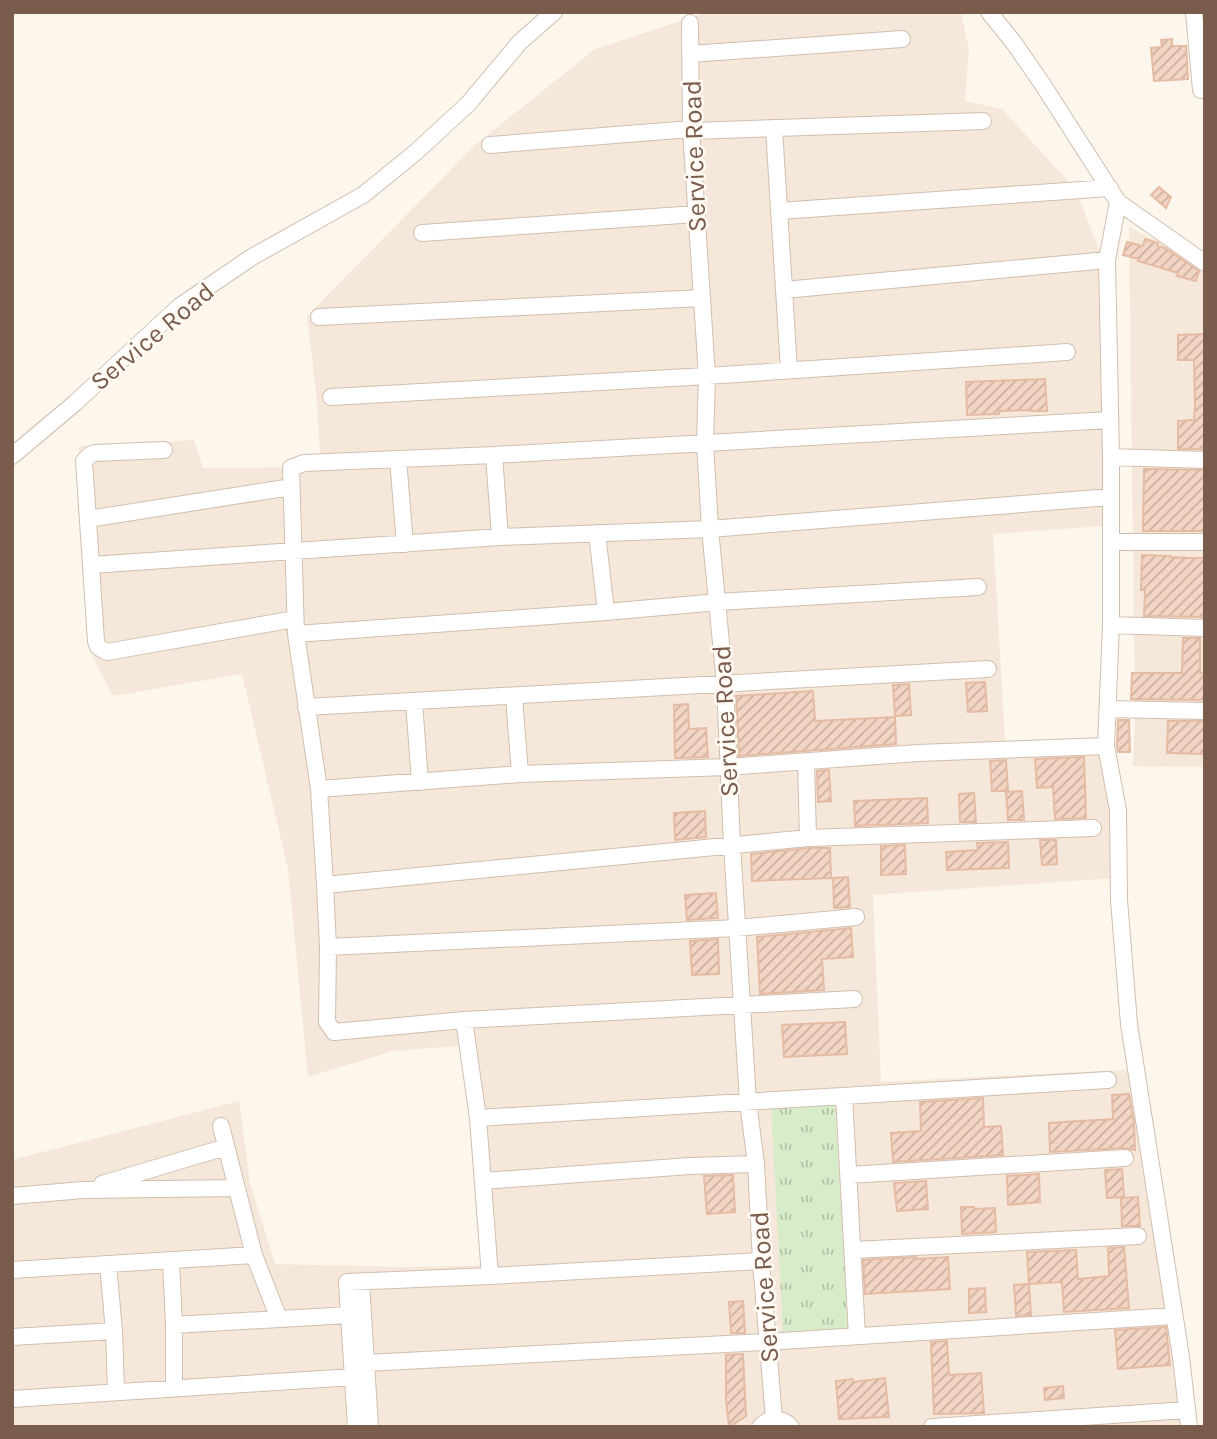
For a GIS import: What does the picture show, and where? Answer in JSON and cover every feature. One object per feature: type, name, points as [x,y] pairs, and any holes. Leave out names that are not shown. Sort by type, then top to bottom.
[{"type":"street","name":"Service Road","points":[[12,456],[180,306],[252,257],[363,195],[416,152],[468,104],[520,41],[554,12]]},
{"type":"street","points":[[989,12],[1043,85],[1114,195],[1205,263]]},
{"type":"street","points":[[1194,12],[1201,90]]},
{"type":"street","name":"Service Road","points":[[690,23],[696,214],[707,376],[705,443],[710,529],[725,684],[748,1101],[756,1164],[766,1342],[767,1423]]},
{"type":"street","points":[[690,54],[902,39]]},
{"type":"street","points":[[490,145],[692,130],[982,121]]},
{"type":"street","points":[[774,128],[789,370]]},
{"type":"street","points":[[779,211],[1114,195]]},
{"type":"street","points":[[932,1427],[1188,1418],[1129,1024],[1119,900],[1118,810],[1106,746],[1111,625],[1107,260],[1114,195]]},
{"type":"street","points":[[422,233],[696,214]]},
{"type":"street","points":[[784,290],[1107,260]]},
{"type":"street","points":[[319,317],[702,298]]},
{"type":"street","points":[[331,397],[1067,352]]},
{"type":"street","points":[[853,999],[464,1020],[334,1032],[327,1022],[326,885],[319,789],[296,626],[291,468],[304,463],[494,455],[1110,420]]},
{"type":"street","points":[[164,450],[95,453],[86,458],[84,466],[96,641],[101,650],[107,652],[296,626],[606,612],[718,602],[978,587]]},
{"type":"street","points":[[494,455],[500,537]]},
{"type":"street","points":[[1111,457],[1205,460]]},
{"type":"street","points":[[398,459],[405,544]]},
{"type":"street","points":[[88,519],[291,486]]},
{"type":"street","points":[[91,565],[500,537],[710,529],[1110,497]]},
{"type":"street","points":[[597,533],[606,612]]},
{"type":"street","points":[[1111,542],[1205,542]]},
{"type":"street","points":[[1111,625],[1205,628]]},
{"type":"street","points":[[306,708],[988,669]]},
{"type":"street","points":[[514,697],[520,775]]},
{"type":"street","points":[[414,702],[420,782]]},
{"type":"street","points":[[1109,709],[1205,711]]},
{"type":"street","points":[[319,789],[520,775],[728,767],[918,753],[1106,746]]},
{"type":"street","points":[[806,762],[808,838]]},
{"type":"street","points":[[326,885],[808,838],[1093,828]]},
{"type":"street","points":[[328,947],[737,928],[856,917]]},
{"type":"street","points":[[464,1020],[478,1118],[490,1276]]},
{"type":"street","points":[[478,1118],[1108,1080]]},
{"type":"street","points":[[844,1096],[858,1336]]},
{"type":"street","points":[[220,1126],[254,1255],[279,1319]]},
{"type":"street","points":[[83,1190],[226,1147]]},
{"type":"street","points":[[849,1175],[1125,1158]]},
{"type":"street","points":[[483,1181],[690,1166],[756,1164]]},
{"type":"street","points":[[12,1196],[83,1190],[237,1188]]},
{"type":"street","points":[[853,1250],[1138,1236]]},
{"type":"street","points":[[12,1270],[254,1255]]},
{"type":"street","points":[[171,1260],[174,1388]]},
{"type":"street","points":[[356,1427],[348,1282],[761,1261]]},
{"type":"street","points":[[108,1264],[116,1392]]},
{"type":"street","points":[[361,1282],[370,1427]]},
{"type":"street","points":[[173,1325],[349,1315]]},
{"type":"street","points":[[366,1363],[766,1342],[1174,1316]]},
{"type":"street","points":[[12,1337],[114,1331]]},
{"type":"street","points":[[12,1399],[353,1377]]},
{"type":"street","points":[[767,1423],[784,1420],[790,1427]]},
{"type":"shaded area","points":[[708,12],[961,12],[969,49],[965,101],[1002,109],[1076,190],[1104,262],[1120,504],[1119,525],[993,534],[1006,756],[1115,750],[1116,878],[873,895],[881,1082],[1139,1069],[1185,1427],[12,1427],[12,1160],[239,1101],[250,1183],[275,1264],[406,1267],[486,1265],[471,1045],[393,1051],[308,1077],[288,869],[242,674],[113,696],[94,659],[79,446],[194,440],[203,468],[321,467],[307,316],[474,146],[595,49]]},
{"type":"shaded area","points":[[1129,227],[1205,265],[1205,767],[1133,766],[1135,715]]},
{"type":"green space","points":[[835,1101],[848,1329],[783,1333],[771,1105]]},
{"type":"building","points":[[1172,39],[1172,46],[1186,46],[1188,79],[1154,81],[1151,48],[1162,47],[1161,40]]},
{"type":"building","points":[[1159,187],[1171,197],[1166,208],[1151,195]]},
{"type":"building","points":[[1145,239],[1158,243],[1157,246],[1165,248],[1199,271],[1196,281],[1123,255],[1127,242],[1143,246]]},
{"type":"building","points":[[1205,334],[1205,449],[1178,449],[1178,421],[1194,420],[1195,405],[1194,360],[1178,360],[1178,335]]},
{"type":"building","points":[[1045,379],[1047,411],[999,411],[999,414],[967,415],[966,382]]},
{"type":"building","points":[[1144,469],[1205,470],[1205,531],[1143,531]]},
{"type":"building","points":[[1142,555],[1205,558],[1205,617],[1144,616],[1145,590],[1141,590]]},
{"type":"building","points":[[1183,638],[1200,638],[1200,673],[1205,673],[1205,700],[1131,699],[1132,673],[1182,673]]},
{"type":"building","points":[[985,682],[987,711],[968,712],[966,683]]},
{"type":"building","points":[[909,684],[911,715],[895,716],[893,685]]},
{"type":"building","points":[[813,691],[815,721],[895,717],[896,744],[739,756],[736,696]]},
{"type":"building","points":[[688,704],[689,729],[706,728],[708,757],[675,758],[674,705]]},
{"type":"building","points":[[1118,720],[1129,720],[1130,752],[1118,752]]},
{"type":"building","points":[[1168,721],[1205,721],[1205,754],[1167,753]]},
{"type":"building","points":[[1084,757],[1086,818],[1055,819],[1053,787],[1037,788],[1035,759]]},
{"type":"building","points":[[1006,760],[1008,791],[992,791],[990,761]]},
{"type":"building","points":[[829,770],[831,801],[818,802],[817,771]]},
{"type":"building","points":[[1022,791],[1024,820],[1008,820],[1006,792]]},
{"type":"building","points":[[974,793],[976,822],[960,822],[959,794]]},
{"type":"building","points":[[927,798],[928,823],[855,826],[854,801]]},
{"type":"building","points":[[705,811],[706,837],[675,840],[674,813]]},
{"type":"building","points":[[1040,840],[1056,840],[1057,864],[1042,865]]},
{"type":"building","points":[[1008,842],[1009,868],[947,870],[946,852],[978,850],[977,843]]},
{"type":"building","points":[[905,845],[906,874],[881,875],[881,846]]},
{"type":"building","points":[[830,848],[831,878],[752,881],[751,854]]},
{"type":"building","points":[[848,877],[850,907],[834,908],[833,878]]},
{"type":"building","points":[[716,893],[718,918],[687,920],[685,895]]},
{"type":"building","points":[[851,928],[853,957],[822,959],[824,990],[760,994],[757,937]]},
{"type":"building","points":[[718,939],[719,974],[692,975],[690,941]]},
{"type":"building","points":[[845,1022],[847,1054],[784,1057],[782,1025]]},
{"type":"building","points":[[1129,1094],[1135,1150],[1124,1148],[1050,1152],[1049,1123],[1113,1119],[1112,1095]]},
{"type":"building","points":[[983,1098],[984,1127],[1001,1126],[1003,1155],[893,1162],[891,1133],[921,1131],[920,1102]]},
{"type":"building","points":[[1122,1169],[1124,1197],[1107,1198],[1105,1170]]},
{"type":"building","points":[[1039,1174],[1040,1202],[1008,1205],[1007,1176]]},
{"type":"building","points":[[733,1175],[735,1212],[707,1214],[704,1176]]},
{"type":"building","points":[[926,1181],[928,1209],[897,1211],[894,1183]]},
{"type":"building","points":[[1138,1197],[1140,1226],[1122,1226],[1121,1198]]},
{"type":"building","points":[[961,1207],[995,1208],[996,1232],[962,1234]]},
{"type":"building","points":[[1124,1247],[1129,1308],[1064,1312],[1062,1282],[1029,1284],[1027,1252],[1076,1250],[1078,1279],[1109,1276],[1108,1248]]},
{"type":"building","points":[[948,1257],[950,1289],[865,1294],[863,1260]]},
{"type":"building","points":[[1029,1284],[1031,1315],[1016,1316],[1014,1285]]},
{"type":"building","points":[[985,1288],[986,1312],[969,1313],[969,1289]]},
{"type":"building","points":[[743,1301],[745,1333],[731,1333],[729,1302]]},
{"type":"building","points":[[1166,1327],[1170,1365],[1118,1369],[1115,1330]]},
{"type":"building","points":[[947,1341],[949,1375],[981,1373],[984,1413],[934,1414],[931,1342]]},
{"type":"building","points":[[743,1354],[746,1416],[729,1427],[726,1355]]},
{"type":"building","points":[[885,1378],[889,1417],[839,1419],[836,1381]]},
{"type":"building","points":[[1063,1386],[1064,1398],[1045,1400],[1044,1388]]}]
